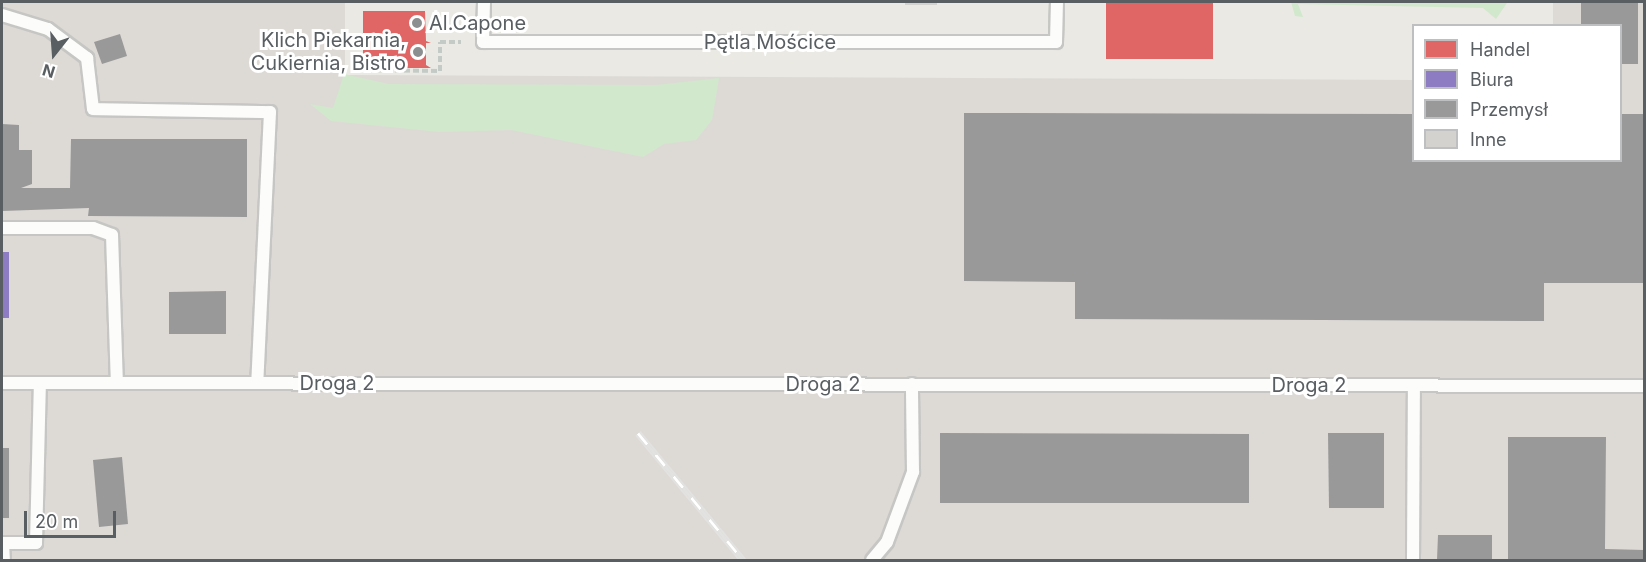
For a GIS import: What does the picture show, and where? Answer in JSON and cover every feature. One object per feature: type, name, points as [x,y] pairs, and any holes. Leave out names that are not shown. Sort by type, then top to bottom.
[{"type":"lane","points":[[483,42],[484,2]]},
{"type":"lane","name":"Pętla Mościce","points":[[483,42],[1056,42],[1057,2]]},
{"type":"lane","points":[[2,15],[48,29],[87,58],[93,109],[270,112],[257,383]]},
{"type":"lane","points":[[2,228],[93,228],[112,235],[117,383]]},
{"type":"lane","name":"Droga 2","points":[[2,383],[1644,386]]},
{"type":"lane","points":[[4,561],[2,543],[36,543],[40,383]]},
{"type":"lane","points":[[873,561],[887,542],[913,472],[912,384]]},
{"type":"lane","points":[[1413,561],[1414,385]]},
{"type":"path","points":[[358,62],[359,70],[440,71],[440,42],[483,42]]},
{"type":"shaded area","points":[[2,2],[345,2],[345,75],[1412,80],[1412,162],[1622,162],[1622,24],[1553,24],[1553,2],[1644,2],[1644,560],[2,560]]},
{"type":"green space","points":[[1291,2],[1507,3],[1496,19],[1483,8],[1298,4],[1303,17],[1295,16]]},
{"type":"green space","points":[[344,74],[389,84],[656,85],[719,78],[712,120],[696,140],[664,144],[643,157],[511,130],[439,132],[331,121],[310,104],[333,108]]},
{"type":"building: Handel","points":[[1106,2],[1213,2],[1213,59],[1106,59]]},
{"type":"building: Handel","points":[[363,11],[425,11],[426,41],[431,43],[426,43],[426,65],[431,68],[363,68]]},
{"type":"building: Biura","points":[[2,252],[9,252],[9,318],[2,318]]},
{"type":"building: Przemysł","points":[[1581,2],[1638,2],[1638,64],[1622,64],[1622,24],[1581,24]]},
{"type":"building: Przemysł","points":[[120,34],[127,56],[102,64],[94,42]]},
{"type":"building: Przemysł","points":[[964,113],[1412,114],[1412,162],[1622,162],[1622,114],[1644,114],[1644,283],[1544,283],[1544,321],[1075,319],[1075,282],[964,281]]},
{"type":"building: Przemysł","points":[[2,124],[19,125],[19,150],[32,150],[32,184],[21,188],[70,188],[71,139],[247,139],[247,217],[88,216],[89,208],[2,211]]},
{"type":"building: Przemysł","points":[[226,291],[226,334],[169,334],[169,292]]},
{"type":"building: Przemysł","points":[[940,433],[1249,434],[1249,503],[940,503]]},
{"type":"building: Przemysł","points":[[1328,433],[1384,433],[1384,508],[1329,508]]},
{"type":"building: Przemysł","points":[[1508,437],[1606,437],[1605,549],[1644,550],[1644,560],[1508,560]]},
{"type":"building: Przemysł","points":[[2,448],[9,448],[9,518],[2,518]]},
{"type":"building: Przemysł","points":[[122,457],[128,524],[99,527],[93,460]]},
{"type":"building: Przemysł","points":[[1438,535],[1492,535],[1492,560],[1437,560]]},
{"type":"building: Inne","points":[[905,2],[937,2],[937,5],[905,5]]},
{"type":"railway","points":[[638,433],[743,560]]},
{"type":"place","name":"Al.Capone","points":[[417,23]]},
{"type":"place","name":"Klich Piekarnia, Cukiernia, Bistro","points":[[418,52]]}]
